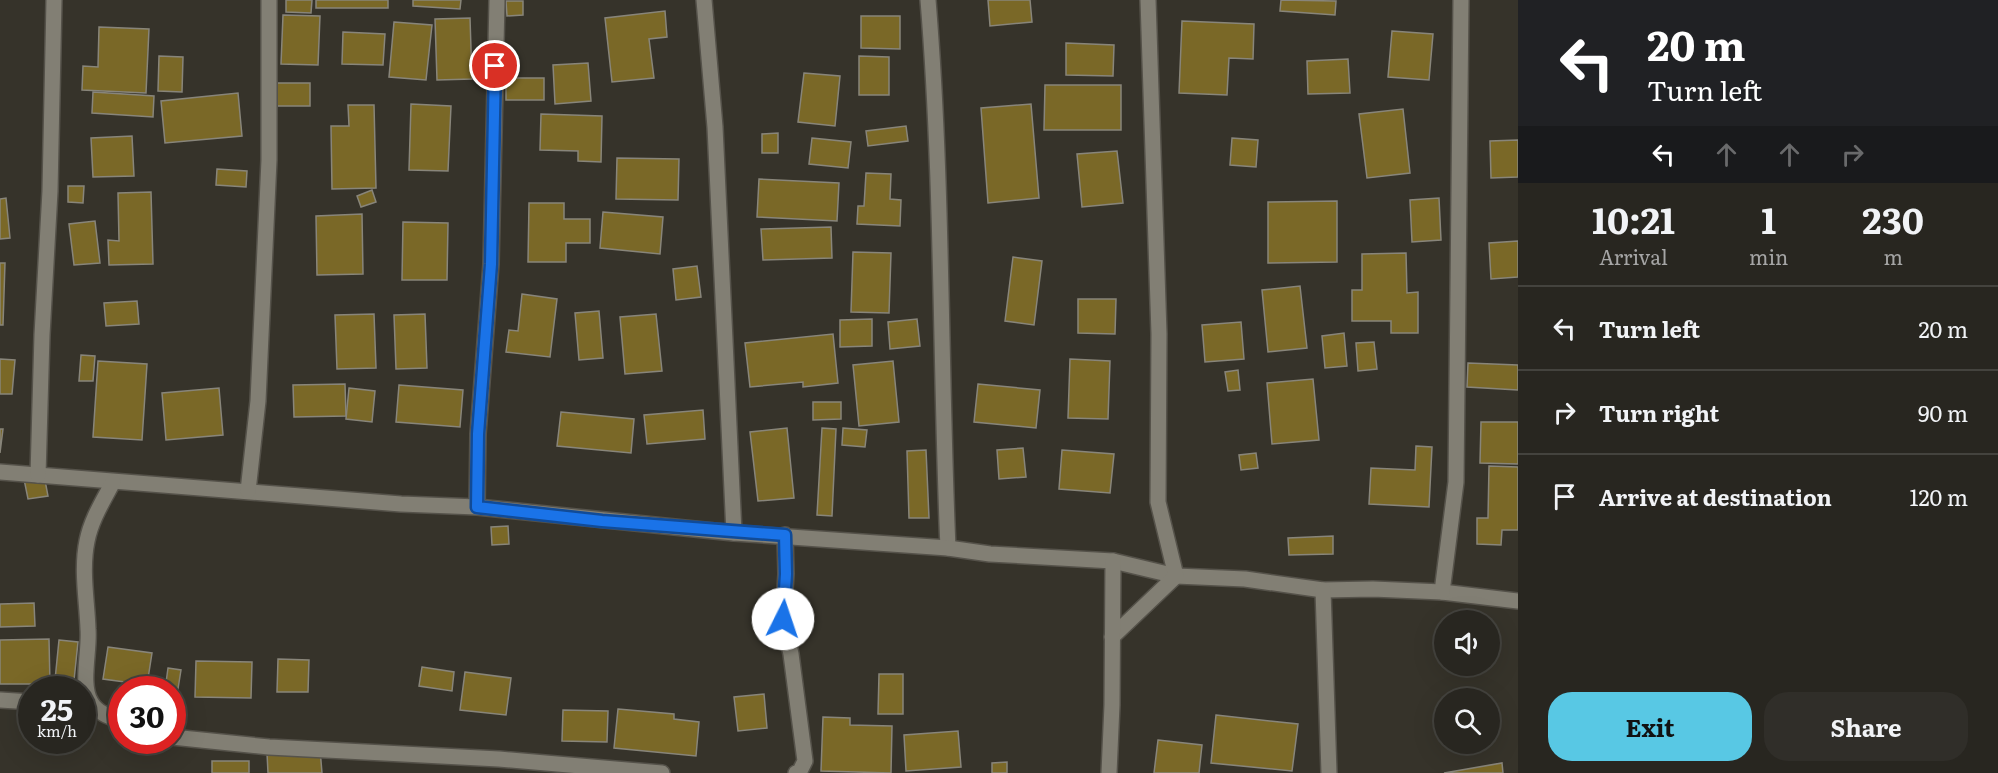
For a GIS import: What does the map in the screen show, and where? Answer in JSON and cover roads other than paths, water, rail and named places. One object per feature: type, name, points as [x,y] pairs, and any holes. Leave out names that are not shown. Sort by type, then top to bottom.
[{"type":"street","points":[[38,475],[42,335],[50,191],[54,0]]},
{"type":"street","points":[[248,491],[258,401],[269,160],[269,0]]},
{"type":"street","points":[[477,507],[478,434],[491,264],[497,0]]},
{"type":"street","points":[[704,0],[715,127],[734,532]]},
{"type":"street","points":[[928,0],[935,82],[941,254],[943,443],[948,549]]},
{"type":"street","points":[[1148,0],[1159,334],[1158,502],[1176,576]]},
{"type":"street","points":[[1442,592],[1456,482],[1461,0]]},
{"type":"street","points":[[0,472],[401,504],[477,507],[990,554],[1113,561],[1176,576],[1245,579],[1323,590],[1373,589],[1442,592],[1518,601]]},
{"type":"street","points":[[87,676],[89,631],[84,588],[87,542],[96,514],[112,482]]},
{"type":"street","points":[[785,535],[786,574],[783,619],[791,654],[804,761],[800,771],[796,773]]},
{"type":"street","points":[[1109,773],[1113,561]]},
{"type":"street","points":[[1112,637],[1176,576]]},
{"type":"street","points":[[1323,590],[1329,773]]},
{"type":"street","points":[[0,700],[18,701]]},
{"type":"street","points":[[186,738],[269,747],[499,759],[662,773]]}]
